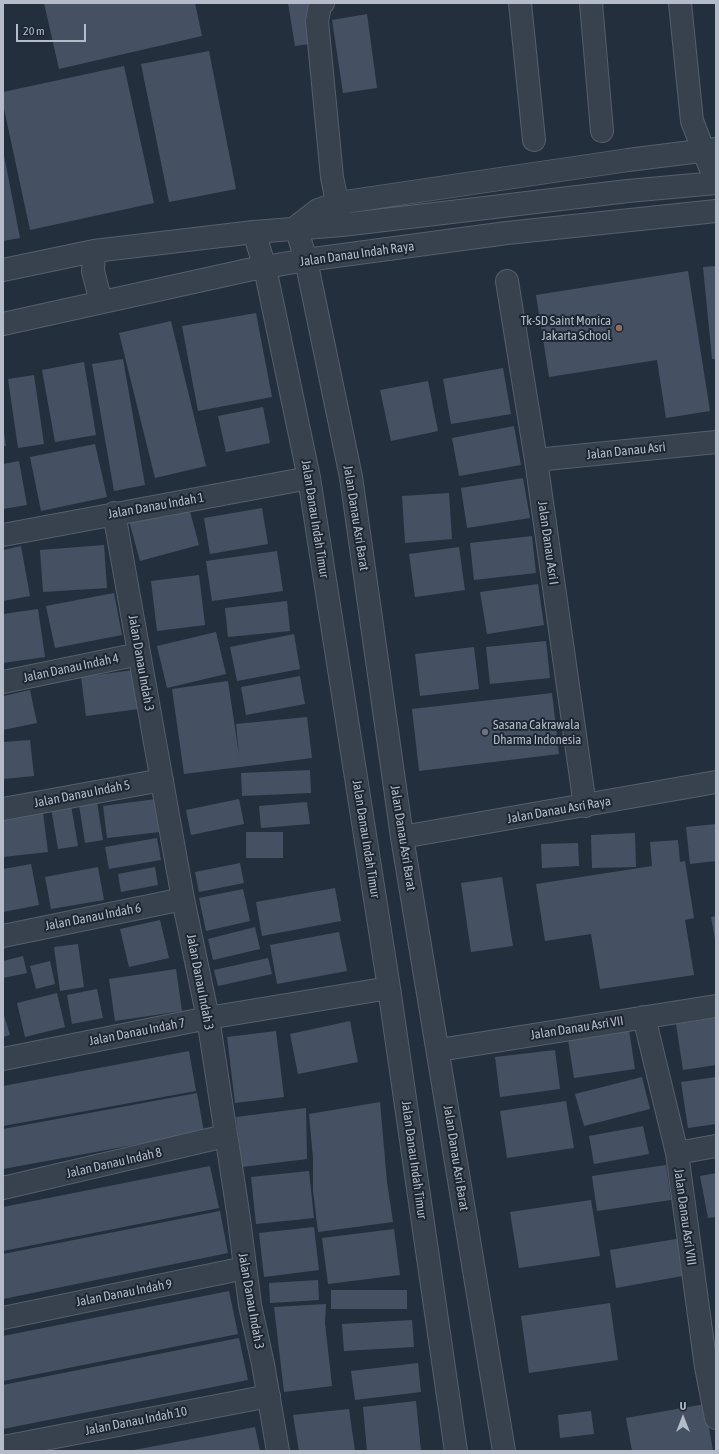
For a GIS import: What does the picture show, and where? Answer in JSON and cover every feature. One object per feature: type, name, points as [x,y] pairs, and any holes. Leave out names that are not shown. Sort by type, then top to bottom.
[{"type":"street","points":[[323,3],[320,6],[317,21],[332,176],[342,225]]},
{"type":"street","points":[[520,3],[534,140]]},
{"type":"street","points":[[592,3],[602,131]]},
{"type":"street","points":[[3,270],[94,251],[296,227],[342,225],[716,182],[710,150],[692,121],[680,3]]},
{"type":"street","points":[[296,227],[318,210],[338,202],[710,150]]},
{"type":"street","name":"Jalan Danau Indah Raya","points":[[3,324],[101,302],[306,260],[503,233],[716,211]]},
{"type":"street","name":"Jalan Danau Asri Barat","points":[[296,227],[306,260],[351,477],[402,837],[439,1050],[504,1451]]},
{"type":"street","name":"Jalan Danau Indah Timur","points":[[254,232],[265,268],[309,478],[389,988],[456,1451]]},
{"type":"street","points":[[94,251],[93,271],[101,302]]},
{"type":"street","name":"Jalan Danau Asri I","points":[[507,281],[536,460],[585,806]]},
{"type":"street","name":"Jalan Danau Asri","points":[[536,460],[715,446]]},
{"type":"street","name":"Jalan Danau Indah 1","points":[[3,535],[114,513],[309,478]]},
{"type":"street","name":"Jalan Danau Indah 3","points":[[114,513],[183,899],[208,1018],[225,1136],[238,1212],[250,1305],[278,1451]]},
{"type":"street","name":"Jalan Danau Indah 4","points":[[3,682],[139,654]]},
{"type":"street","name":"Jalan Danau Indah 5","points":[[3,809],[162,780]]},
{"type":"street","name":"Jalan Danau Asri Raya","points":[[402,837],[716,782]]},
{"type":"street","name":"Jalan Danau Indah 6","points":[[3,936],[183,899]]},
{"type":"street","name":"Jalan Danau Indah 7","points":[[3,1059],[208,1018],[389,988]]},
{"type":"street","name":"Jalan Danau Asri VII","points":[[439,1050],[716,1006]]},
{"type":"street","name":"Jalan Danau Asri VIII","points":[[644,1017],[676,1153],[708,1317],[716,1418]]},
{"type":"street","name":"Jalan Danau Indah 8","points":[[3,1188],[225,1136]]},
{"type":"street","points":[[676,1153],[716,1146]]},
{"type":"street","name":"Jalan Danau Indah 9","points":[[3,1318],[245,1268]]},
{"type":"street","name":"Jalan Danau Indah 10","points":[[3,1447],[268,1396]]},
{"type":"building","points":[[44,3],[195,3],[202,36],[59,69]]},
{"type":"building","points":[[288,3],[310,3],[316,43],[295,46]]},
{"type":"building","points":[[367,14],[377,88],[343,93],[332,20]]},
{"type":"building","points":[[209,51],[236,189],[169,202],[141,64]]},
{"type":"building","points":[[124,66],[154,203],[30,230],[3,104],[3,92]]},
{"type":"building","points":[[3,150],[20,238],[3,241]]},
{"type":"building","points":[[716,266],[716,359],[712,359],[703,267]]},
{"type":"building","name":"Tk-SD Saint Monica Jakarta School","points":[[688,271],[710,411],[666,418],[657,360],[549,377],[536,295]]},
{"type":"building","points":[[256,313],[272,397],[198,411],[182,326]]},
{"type":"building","points":[[171,321],[206,466],[155,478],[119,333]]},
{"type":"building","points":[[123,359],[145,485],[114,491],[92,364]]},
{"type":"building","points":[[84,362],[96,435],[55,442],[42,370]]},
{"type":"building","points":[[503,368],[511,414],[451,424],[443,379]]},
{"type":"building","points":[[34,375],[44,444],[18,448],[8,379]]},
{"type":"building","points":[[428,381],[438,431],[391,441],[380,390]]},
{"type":"building","points":[[263,407],[270,443],[226,452],[218,416]]},
{"type":"building","points":[[3,426],[6,446],[3,446]]},
{"type":"building","points":[[514,426],[521,465],[459,476],[452,438]]},
{"type":"building","points":[[95,444],[107,497],[41,511],[30,457]]},
{"type":"building","points":[[19,461],[27,505],[3,509],[3,464]]},
{"type":"building","points":[[523,478],[530,518],[467,528],[461,488]]},
{"type":"building","points":[[449,493],[452,539],[405,543],[402,496]]},
{"type":"building","points":[[188,504],[199,545],[140,561],[129,521]]},
{"type":"building","points":[[262,508],[268,544],[210,554],[204,518]]},
{"type":"building","points":[[532,536],[536,573],[474,580],[470,543]]},
{"type":"building","points":[[104,545],[107,588],[43,592],[40,550]]},
{"type":"building","points":[[21,546],[30,596],[3,601],[3,550]]},
{"type":"building","points":[[459,547],[465,590],[415,597],[409,554]]},
{"type":"building","points":[[277,551],[283,591],[212,601],[206,561]]},
{"type":"building","points":[[199,575],[205,625],[157,631],[151,581]]},
{"type":"building","points":[[538,584],[544,625],[487,634],[480,592]]},
{"type":"building","points":[[114,593],[122,635],[55,648],[46,606]]},
{"type":"building","points":[[287,601],[290,631],[228,637],[225,608]]},
{"type":"building","points":[[38,609],[45,657],[3,663],[3,614]]},
{"type":"building","points":[[216,632],[226,674],[167,688],[157,646]]},
{"type":"building","points":[[294,634],[300,669],[237,681],[230,647]]},
{"type":"building","points":[[546,641],[550,678],[490,684],[486,647]]},
{"type":"building","points":[[474,647],[479,689],[420,696],[415,654]]},
{"type":"building","points":[[134,670],[139,709],[86,716],[81,677]]},
{"type":"building","points":[[300,676],[305,704],[246,715],[241,687]]},
{"type":"building","points":[[228,681],[239,755],[236,724],[307,717],[312,758],[184,774],[172,689]]},
{"type":"building","points":[[30,690],[37,723],[3,730],[3,696]]},
{"type":"building","name":"Sasana Cakrawala Dharma Indonesia","points":[[552,693],[559,754],[419,771],[412,709]]},
{"type":"building","points":[[30,740],[34,776],[3,779],[3,742]]},
{"type":"building","points":[[310,770],[311,793],[242,796],[241,773]]},
{"type":"building","points":[[156,799],[160,832],[107,838],[103,806]]},
{"type":"building","points":[[239,799],[244,824],[191,835],[186,810]]},
{"type":"building","points":[[97,802],[103,840],[85,843],[79,805]]},
{"type":"building","points":[[307,802],[310,824],[261,828],[259,806]]},
{"type":"building","points":[[71,805],[78,846],[58,849],[51,808]]},
{"type":"building","points":[[43,813],[48,852],[3,857],[3,817]]},
{"type":"building","points":[[716,824],[716,861],[690,864],[686,827]]},
{"type":"building","points":[[246,832],[283,832],[283,858],[246,858]]},
{"type":"building","points":[[635,833],[636,867],[592,868],[591,835]]},
{"type":"building","points":[[157,838],[161,860],[109,869],[105,847]]},
{"type":"building","points":[[678,840],[680,862],[685,861],[694,918],[685,920],[694,975],[600,989],[591,934],[545,941],[536,884],[652,866],[650,842]]},
{"type":"building","points":[[578,843],[579,866],[542,868],[541,844]]},
{"type":"building","points":[[240,863],[244,883],[199,892],[195,872]]},
{"type":"building","points":[[31,864],[39,905],[3,912],[3,869]]},
{"type":"building","points":[[98,867],[104,900],[51,909],[45,877]]},
{"type":"building","points":[[155,867],[158,885],[121,892],[118,874]]},
{"type":"building","points":[[502,877],[513,946],[471,952],[461,883]]},
{"type":"building","points":[[335,888],[341,921],[262,936],[256,902]]},
{"type":"building","points":[[243,889],[250,921],[206,931],[199,898]]},
{"type":"building","points":[[716,916],[716,939],[715,939],[711,917]]},
{"type":"building","points":[[160,920],[169,958],[129,967],[120,929]]},
{"type":"building","points":[[255,927],[260,949],[213,960],[208,939]]},
{"type":"building","points":[[339,932],[347,971],[277,984],[270,945]]},
{"type":"building","points":[[78,944],[84,987],[60,991],[54,947]]},
{"type":"building","points":[[23,956],[27,973],[3,978],[3,961]]},
{"type":"building","points":[[268,958],[272,974],[218,986],[214,970]]},
{"type":"building","points":[[50,961],[55,984],[36,989],[30,966]]},
{"type":"building","points":[[176,969],[182,1011],[115,1021],[109,979]]},
{"type":"building","points":[[97,989],[103,1018],[72,1024],[67,995]]},
{"type":"building","points":[[57,993],[65,1027],[25,1037],[17,1003]]},
{"type":"building","points":[[3,1012],[10,1035],[3,1037]]},
{"type":"building","points":[[716,1018],[716,1065],[683,1070],[676,1024]]},
{"type":"building","points":[[350,1021],[358,1062],[298,1074],[290,1034]]},
{"type":"building","points":[[629,1030],[635,1069],[574,1078],[568,1040]]},
{"type":"building","points":[[276,1031],[284,1097],[235,1103],[227,1037]]},
{"type":"building","points":[[555,1050],[560,1089],[500,1097],[495,1057]]},
{"type":"building","points":[[189,1051],[196,1091],[3,1126],[3,1086]]},
{"type":"building","points":[[642,1077],[650,1109],[584,1126],[575,1094]]},
{"type":"building","points":[[716,1077],[716,1124],[688,1128],[681,1082]]},
{"type":"building","points":[[197,1093],[204,1132],[3,1169],[3,1129]]},
{"type":"building","points":[[566,1101],[574,1148],[507,1158],[500,1111]]},
{"type":"building","points":[[380,1102],[387,1182],[393,1222],[318,1232],[313,1191],[313,1158],[309,1114]]},
{"type":"building","points":[[306,1108],[307,1159],[242,1167],[236,1117]]},
{"type":"building","points":[[643,1126],[649,1154],[594,1164],[589,1136]]},
{"type":"building","points":[[666,1165],[671,1200],[597,1211],[592,1176]]},
{"type":"building","points":[[210,1166],[219,1208],[3,1251],[3,1207]]},
{"type":"building","points":[[309,1171],[314,1218],[256,1224],[251,1177]]},
{"type":"building","points":[[716,1173],[716,1217],[708,1218],[700,1176]]},
{"type":"building","points":[[591,1200],[600,1256],[519,1268],[510,1212]]},
{"type":"building","points":[[220,1211],[228,1253],[3,1299],[3,1254]]},
{"type":"building","points":[[314,1227],[319,1270],[264,1277],[259,1233]]},
{"type":"building","points":[[394,1229],[400,1275],[328,1284],[322,1238]]},
{"type":"building","points":[[682,1238],[688,1275],[616,1288],[610,1250]]},
{"type":"building","points":[[318,1280],[319,1300],[270,1303],[269,1283]]},
{"type":"building","points":[[331,1290],[407,1290],[407,1309],[331,1309]]},
{"type":"building","points":[[229,1291],[238,1334],[3,1381],[3,1336]]},
{"type":"building","points":[[610,1303],[618,1360],[529,1373],[521,1316]]},
{"type":"building","points":[[326,1304],[325,1323],[332,1386],[284,1392],[274,1307]]},
{"type":"building","points":[[412,1320],[414,1347],[344,1351],[342,1324]]},
{"type":"building","points":[[239,1338],[248,1380],[3,1429],[3,1385]]},
{"type":"building","points":[[418,1363],[421,1392],[355,1400],[351,1371]]},
{"type":"building","points":[[416,1401],[421,1451],[367,1451],[363,1407]]},
{"type":"building","points":[[705,1404],[713,1451],[632,1451],[626,1418]]},
{"type":"building","points":[[349,1409],[355,1451],[299,1451],[293,1415]]},
{"type":"building","points":[[591,1411],[594,1434],[560,1438],[558,1415]]},
{"type":"building","points":[[255,1427],[260,1451],[134,1451],[134,1450]]},
{"type":"place","name":"Tk-SD Saint Monica Jakarta School","points":[[619,328]]},
{"type":"place","name":"Sasana Cakrawala Dharma Indonesia","points":[[485,732]]}]
